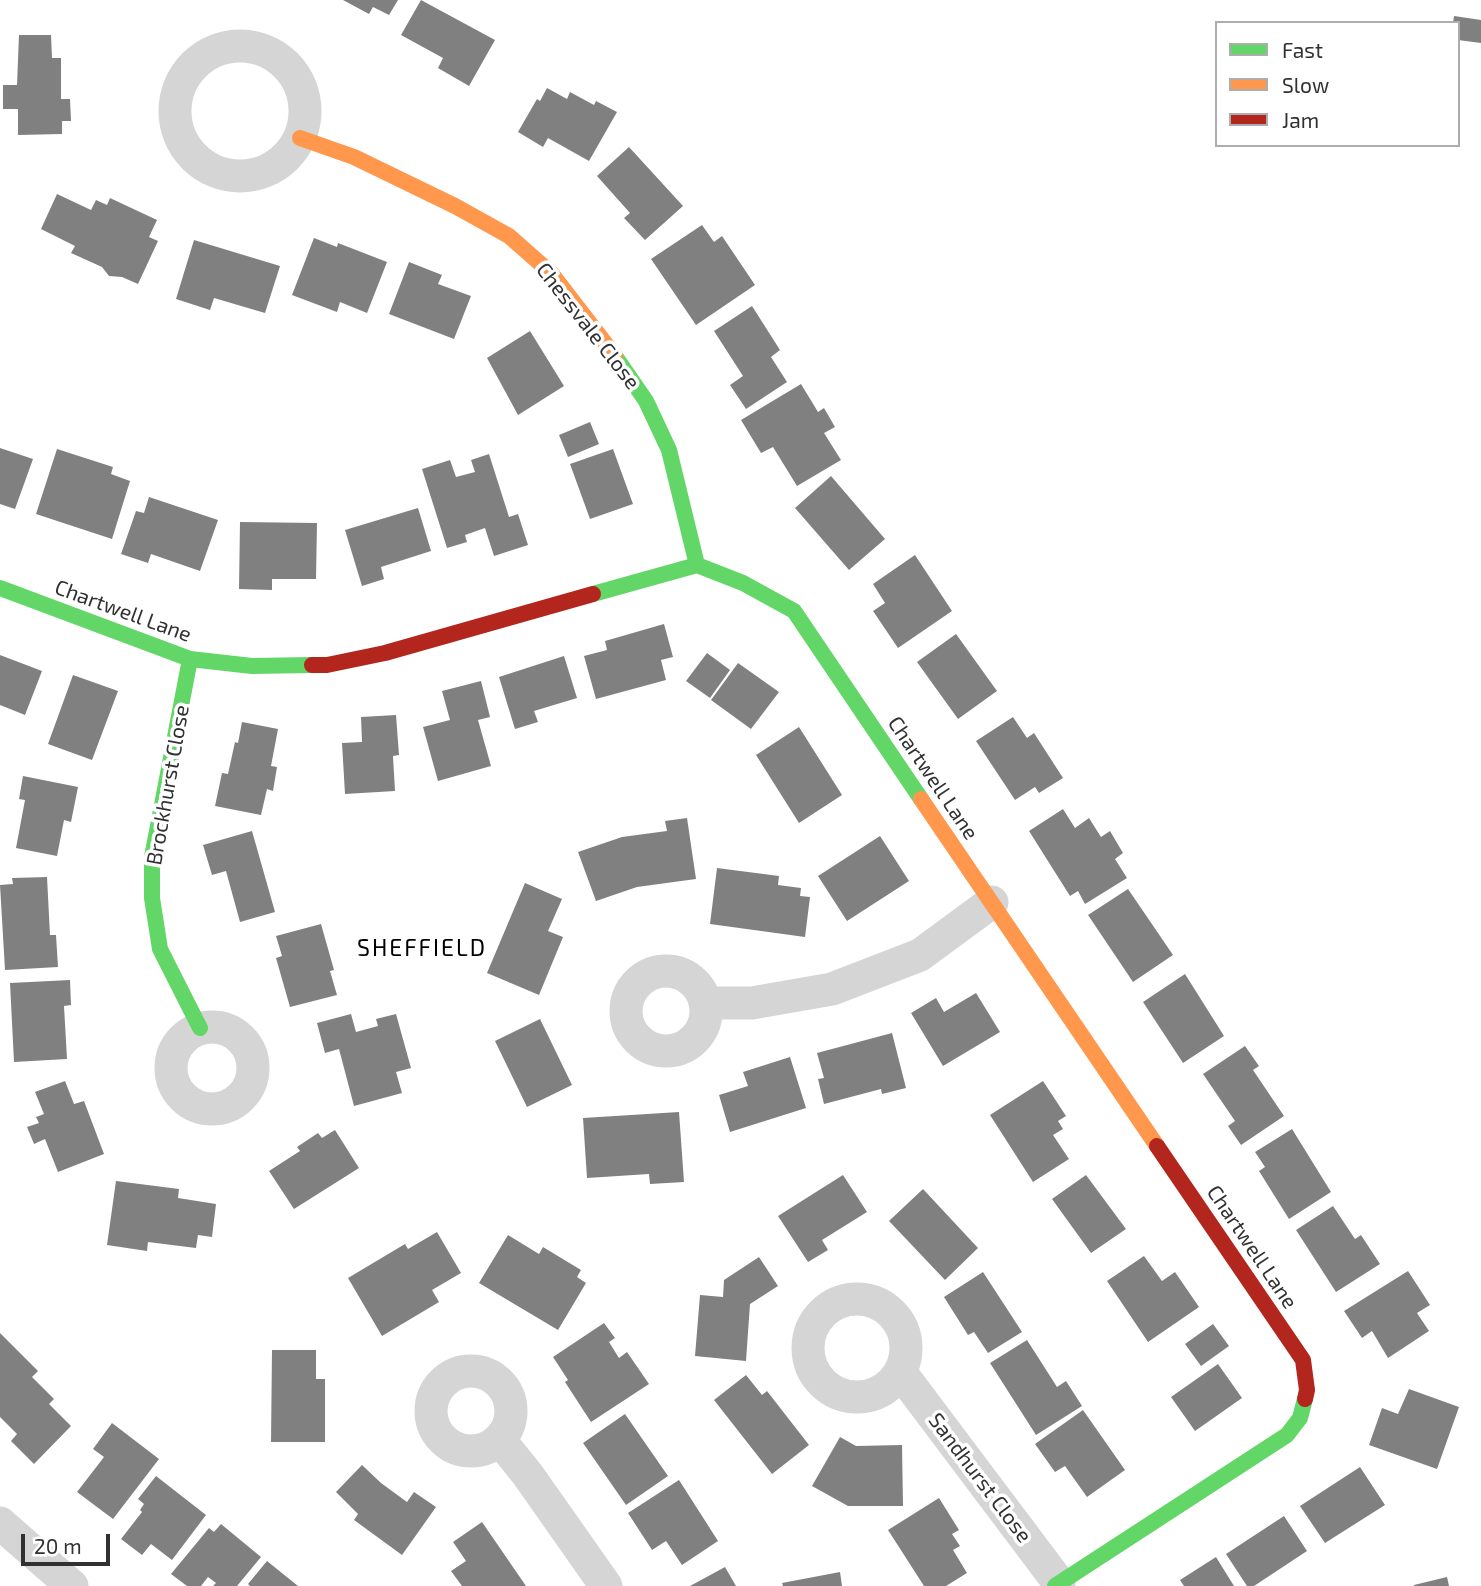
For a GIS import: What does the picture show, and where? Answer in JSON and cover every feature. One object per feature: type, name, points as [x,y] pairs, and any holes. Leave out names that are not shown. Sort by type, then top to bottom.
[{"type":"street","name":"Chessvale Close","points":[[300,138],[354,158],[455,206],[509,236],[551,273],[605,341],[646,401],[669,450],[697,565]]},
{"type":"street","name":"Chartwell Lane","points":[[0,587],[190,659],[252,666],[327,665],[385,653],[697,565],[743,583],[794,611],[1303,1360],[1307,1390],[1300,1418],[1287,1436],[1057,1585]]},
{"type":"street","name":"Brockhurst Close","points":[[190,659],[152,857],[152,898],[160,949],[201,1028]]},
{"type":"street","points":[[705,1003],[752,1003],[832,989],[920,955],[992,902]]},
{"type":"street","name":"Sandhurst Close","points":[[901,1373],[1057,1585]]},
{"type":"street","points":[[499,1439],[528,1475],[606,1586]]},
{"type":"street","points":[[0,1522],[72,1586]]},
{"type":"building","points":[[343,0],[398,0],[389,15],[373,7],[369,14]]},
{"type":"building","points":[[421,0],[495,40],[469,86],[438,68],[443,58],[401,35]]},
{"type":"building","points":[[1454,16],[1481,20],[1481,43],[1460,40],[1460,21],[1453,21]]},
{"type":"building","points":[[19,35],[51,35],[52,58],[61,58],[61,99],[70,99],[71,121],[62,121],[62,134],[18,135],[18,109],[3,109],[3,85],[17,85]]},
{"type":"building","points":[[547,88],[567,99],[570,92],[594,105],[596,101],[617,112],[589,161],[548,138],[543,147],[518,132],[537,99],[540,101]]},
{"type":"building","points":[[629,147],[683,206],[645,240],[624,218],[630,213],[597,176]]},
{"type":"building","points":[[57,194],[91,210],[96,200],[107,205],[110,198],[157,220],[149,237],[158,241],[138,284],[122,277],[109,276],[102,267],[71,253],[75,246],[41,229]]},
{"type":"building","points":[[702,225],[714,242],[722,236],[755,285],[696,325],[651,259]]},
{"type":"building","points":[[314,238],[337,247],[338,243],[387,262],[367,313],[340,302],[337,312],[292,295]]},
{"type":"building","points":[[194,240],[280,266],[265,313],[214,298],[210,310],[176,299]]},
{"type":"building","points":[[409,262],[442,275],[438,284],[471,296],[454,339],[389,314]]},
{"type":"building","points":[[752,306],[780,350],[771,357],[787,382],[746,409],[730,385],[743,376],[714,331]]},
{"type":"building","points":[[530,331],[564,386],[518,415],[487,358]]},
{"type":"building","points":[[801,384],[818,412],[824,408],[835,427],[824,433],[841,460],[797,486],[773,447],[761,453],[741,420]]},
{"type":"building","points":[[590,422],[599,444],[568,457],[559,435]]},
{"type":"building","points":[[0,448],[33,459],[15,509],[0,504]]},
{"type":"building","points":[[57,449],[113,467],[111,474],[130,481],[112,539],[36,514]]},
{"type":"building","points":[[613,449],[633,504],[590,519],[570,464]]},
{"type":"building","points":[[489,454],[509,517],[518,514],[528,545],[494,556],[485,528],[465,535],[467,542],[447,548],[422,469],[450,460],[456,477],[475,472],[471,460]]},
{"type":"building","points":[[831,476],[885,539],[849,570],[795,508]]},
{"type":"building","points":[[149,497],[218,520],[200,571],[151,554],[148,563],[121,554],[136,511],[144,513]]},
{"type":"building","points":[[418,508],[431,551],[381,567],[384,579],[362,586],[345,530]]},
{"type":"building","points":[[240,522],[317,523],[316,579],[272,579],[272,590],[239,589]]},
{"type":"building","points":[[915,555],[952,611],[898,648],[873,611],[885,603],[873,584]]},
{"type":"building","points":[[664,624],[673,657],[661,660],[666,680],[596,699],[584,656],[607,650],[605,641]]},
{"type":"building","points":[[956,634],[997,691],[958,719],[917,662]]},
{"type":"building","points":[[707,653],[730,670],[710,698],[686,681]]},
{"type":"building","points":[[0,655],[42,671],[25,715],[0,705]]},
{"type":"building","points":[[564,656],[577,698],[534,711],[538,722],[515,729],[499,677]]},
{"type":"building","points":[[738,663],[779,692],[751,729],[711,700]]},
{"type":"building","points":[[73,675],[118,691],[92,760],[48,744]]},
{"type":"building","points":[[481,681],[490,717],[478,720],[491,766],[438,781],[423,727],[450,720],[442,691]]},
{"type":"building","points":[[396,715],[399,755],[393,756],[395,791],[345,794],[342,743],[362,742],[361,717]]},
{"type":"building","points":[[1013,717],[1027,738],[1034,733],[1063,778],[1039,793],[1035,787],[1015,800],[976,741]]},
{"type":"building","points":[[242,722],[278,729],[271,766],[277,767],[273,791],[267,789],[261,815],[215,806],[222,773],[228,774]]},
{"type":"building","points":[[799,727],[842,795],[799,823],[756,755]]},
{"type":"building","points":[[23,776],[78,787],[71,822],[64,820],[57,856],[16,848],[25,800],[19,799]]},
{"type":"building","points":[[1063,809],[1075,828],[1089,818],[1101,837],[1110,831],[1123,853],[1115,859],[1127,878],[1085,904],[1078,891],[1070,896],[1029,831]]},
{"type":"building","points":[[687,818],[696,879],[637,887],[596,901],[578,852],[622,837],[667,831],[665,821]]},
{"type":"building","points":[[252,831],[275,912],[240,922],[226,871],[212,875],[203,845]]},
{"type":"building","points":[[880,836],[909,881],[847,921],[818,876]]},
{"type":"building","points":[[717,868],[779,876],[778,885],[801,888],[800,896],[810,897],[805,937],[710,924]]},
{"type":"building","points":[[47,877],[50,935],[56,935],[58,967],[5,970],[0,885],[13,884],[12,878]]},
{"type":"building","points":[[525,883],[562,899],[548,931],[563,937],[539,995],[487,973]]},
{"type":"building","points":[[1128,889],[1173,955],[1133,982],[1088,915]]},
{"type":"building","points":[[321,924],[334,970],[330,971],[337,995],[290,1007],[276,958],[282,956],[276,936]]},
{"type":"building","points":[[1185,974],[1224,1036],[1183,1063],[1143,1002]]},
{"type":"building","points":[[70,980],[71,1005],[64,1006],[67,1059],[14,1062],[10,983]]},
{"type":"building","points":[[976,993],[1000,1032],[943,1066],[911,1013],[936,998],[944,1012]]},
{"type":"building","points":[[351,1014],[356,1032],[378,1026],[376,1019],[396,1014],[411,1068],[396,1072],[402,1093],[354,1106],[339,1049],[325,1053],[317,1023]]},
{"type":"building","points":[[540,1019],[572,1085],[527,1107],[495,1041]]},
{"type":"building","points":[[892,1033],[906,1088],[882,1094],[881,1089],[824,1104],[818,1079],[824,1078],[817,1053]]},
{"type":"building","points":[[1245,1046],[1259,1066],[1253,1070],[1284,1116],[1241,1145],[1228,1126],[1235,1121],[1203,1074]]},
{"type":"building","points":[[790,1057],[806,1108],[730,1132],[719,1095],[748,1086],[743,1072]]},
{"type":"building","points":[[65,1081],[74,1104],[84,1101],[104,1154],[58,1172],[45,1139],[34,1144],[27,1127],[39,1123],[36,1117],[44,1114],[35,1092]]},
{"type":"building","points":[[1043,1081],[1066,1116],[1058,1121],[1063,1129],[1053,1135],[1069,1159],[1033,1182],[990,1115]]},
{"type":"building","points":[[679,1112],[684,1182],[650,1184],[649,1174],[587,1178],[583,1118]]},
{"type":"building","points":[[1292,1129],[1331,1192],[1289,1219],[1259,1171],[1265,1167],[1255,1152]]},
{"type":"building","points":[[335,1130],[359,1168],[294,1209],[269,1171],[300,1151],[297,1147],[318,1133],[322,1138]]},
{"type":"building","points":[[843,1175],[867,1212],[822,1240],[828,1250],[808,1262],[778,1216]]},
{"type":"building","points":[[1086,1175],[1126,1229],[1091,1253],[1052,1199]]},
{"type":"building","points":[[116,1181],[179,1189],[178,1198],[216,1204],[212,1237],[198,1235],[196,1248],[148,1242],[147,1251],[107,1245]]},
{"type":"building","points":[[923,1189],[978,1248],[945,1280],[889,1221]]},
{"type":"building","points":[[1333,1206],[1355,1239],[1361,1235],[1380,1264],[1336,1292],[1296,1230]]},
{"type":"building","points":[[437,1232],[461,1273],[432,1290],[439,1302],[382,1336],[348,1278],[405,1244],[408,1249]]},
{"type":"building","points":[[508,1235],[539,1254],[543,1247],[581,1270],[577,1277],[586,1283],[558,1330],[479,1283]]},
{"type":"building","points":[[1144,1256],[1162,1281],[1175,1272],[1199,1307],[1148,1342],[1107,1281]]},
{"type":"building","points":[[759,1257],[778,1286],[750,1304],[746,1361],[695,1356],[700,1295],[723,1297],[724,1280]]},
{"type":"building","points":[[1408,1271],[1430,1305],[1417,1313],[1429,1331],[1388,1358],[1372,1331],[1362,1338],[1344,1311]]},
{"type":"building","points":[[983,1272],[1022,1332],[988,1353],[974,1332],[968,1335],[944,1297]]},
{"type":"building","points":[[604,1323],[615,1338],[609,1342],[619,1358],[627,1352],[649,1384],[591,1422],[565,1382],[568,1380],[553,1357]]},
{"type":"building","points":[[1213,1324],[1229,1346],[1201,1366],[1185,1344]]},
{"type":"building","points":[[0,1333],[38,1371],[32,1377],[54,1399],[49,1404],[71,1426],[34,1464],[11,1441],[17,1434],[0,1417]]},
{"type":"building","points":[[1027,1340],[1057,1387],[1066,1381],[1082,1406],[1036,1435],[990,1363]]},
{"type":"building","points":[[272,1350],[316,1350],[316,1379],[325,1379],[325,1442],[271,1442]]},
{"type":"building","points":[[1218,1364],[1242,1398],[1195,1431],[1171,1397]]},
{"type":"building","points":[[746,1375],[762,1395],[767,1391],[809,1445],[772,1474],[714,1400]]},
{"type":"building","points":[[1409,1389],[1459,1407],[1437,1469],[1369,1445],[1382,1408],[1398,1414]]},
{"type":"building","points":[[1083,1410],[1125,1470],[1087,1497],[1065,1466],[1055,1472],[1035,1444]]},
{"type":"building","points":[[625,1414],[668,1476],[626,1505],[583,1443]]},
{"type":"building","points":[[112,1423],[159,1459],[113,1519],[77,1492],[104,1457],[93,1449]]},
{"type":"building","points":[[840,1437],[856,1446],[902,1445],[903,1506],[848,1506],[812,1486]]},
{"type":"building","points":[[362,1465],[407,1502],[414,1492],[436,1507],[402,1555],[354,1520],[358,1514],[336,1492]]},
{"type":"building","points":[[1360,1467],[1385,1505],[1325,1543],[1300,1506]]},
{"type":"building","points":[[156,1476],[206,1515],[172,1560],[151,1544],[142,1555],[121,1539],[142,1512],[140,1510],[144,1504],[138,1499]]},
{"type":"building","points":[[679,1480],[718,1541],[682,1565],[666,1541],[652,1550],[628,1513]]},
{"type":"building","points":[[939,1498],[959,1530],[952,1534],[960,1546],[953,1550],[967,1573],[946,1586],[924,1586],[888,1530]]},
{"type":"building","points":[[1284,1516],[1307,1551],[1254,1586],[1247,1586],[1226,1554]]},
{"type":"building","points":[[482,1522],[526,1586],[462,1586],[451,1571],[466,1561],[453,1542]]},
{"type":"building","points":[[221,1524],[261,1557],[237,1586],[213,1586],[216,1583],[208,1577],[201,1586],[187,1586],[171,1574],[209,1528],[214,1532]]},
{"type":"building","points":[[1216,1557],[1234,1586],[1184,1586],[1180,1580]]},
{"type":"building","points":[[267,1561],[298,1586],[250,1586],[248,1584]]},
{"type":"building","points":[[725,1567],[736,1586],[690,1586]]},
{"type":"building","points":[[840,1572],[842,1586],[783,1586],[782,1583]]},
{"type":"building","points":[[1447,1577],[1449,1586],[1414,1586],[1414,1585]]},
{"type":"traffic: fast","points":[[615,356],[646,401],[669,450],[697,565]]},
{"type":"traffic: fast","points":[[593,594],[697,565],[743,583],[794,611],[921,799]]},
{"type":"traffic: fast","points":[[0,588],[190,659],[252,666],[312,665]]},
{"type":"traffic: fast","points":[[190,659],[152,857],[152,898],[160,949],[200,1028]]},
{"type":"traffic: fast","points":[[1055,1586],[1287,1435],[1300,1418],[1305,1399]]},
{"type":"traffic: slow","points":[[300,138],[354,157],[455,206],[509,236],[551,273],[615,356]]},
{"type":"traffic: slow","points":[[921,799],[1157,1146]]},
{"type":"traffic: jam","points":[[312,665],[327,665],[385,653],[593,594]]},
{"type":"traffic: jam","points":[[1157,1146],[1303,1360],[1307,1390],[1305,1399]]},
{"type":"district","name":"SHEFFIELD","points":[[422,948]]}]
